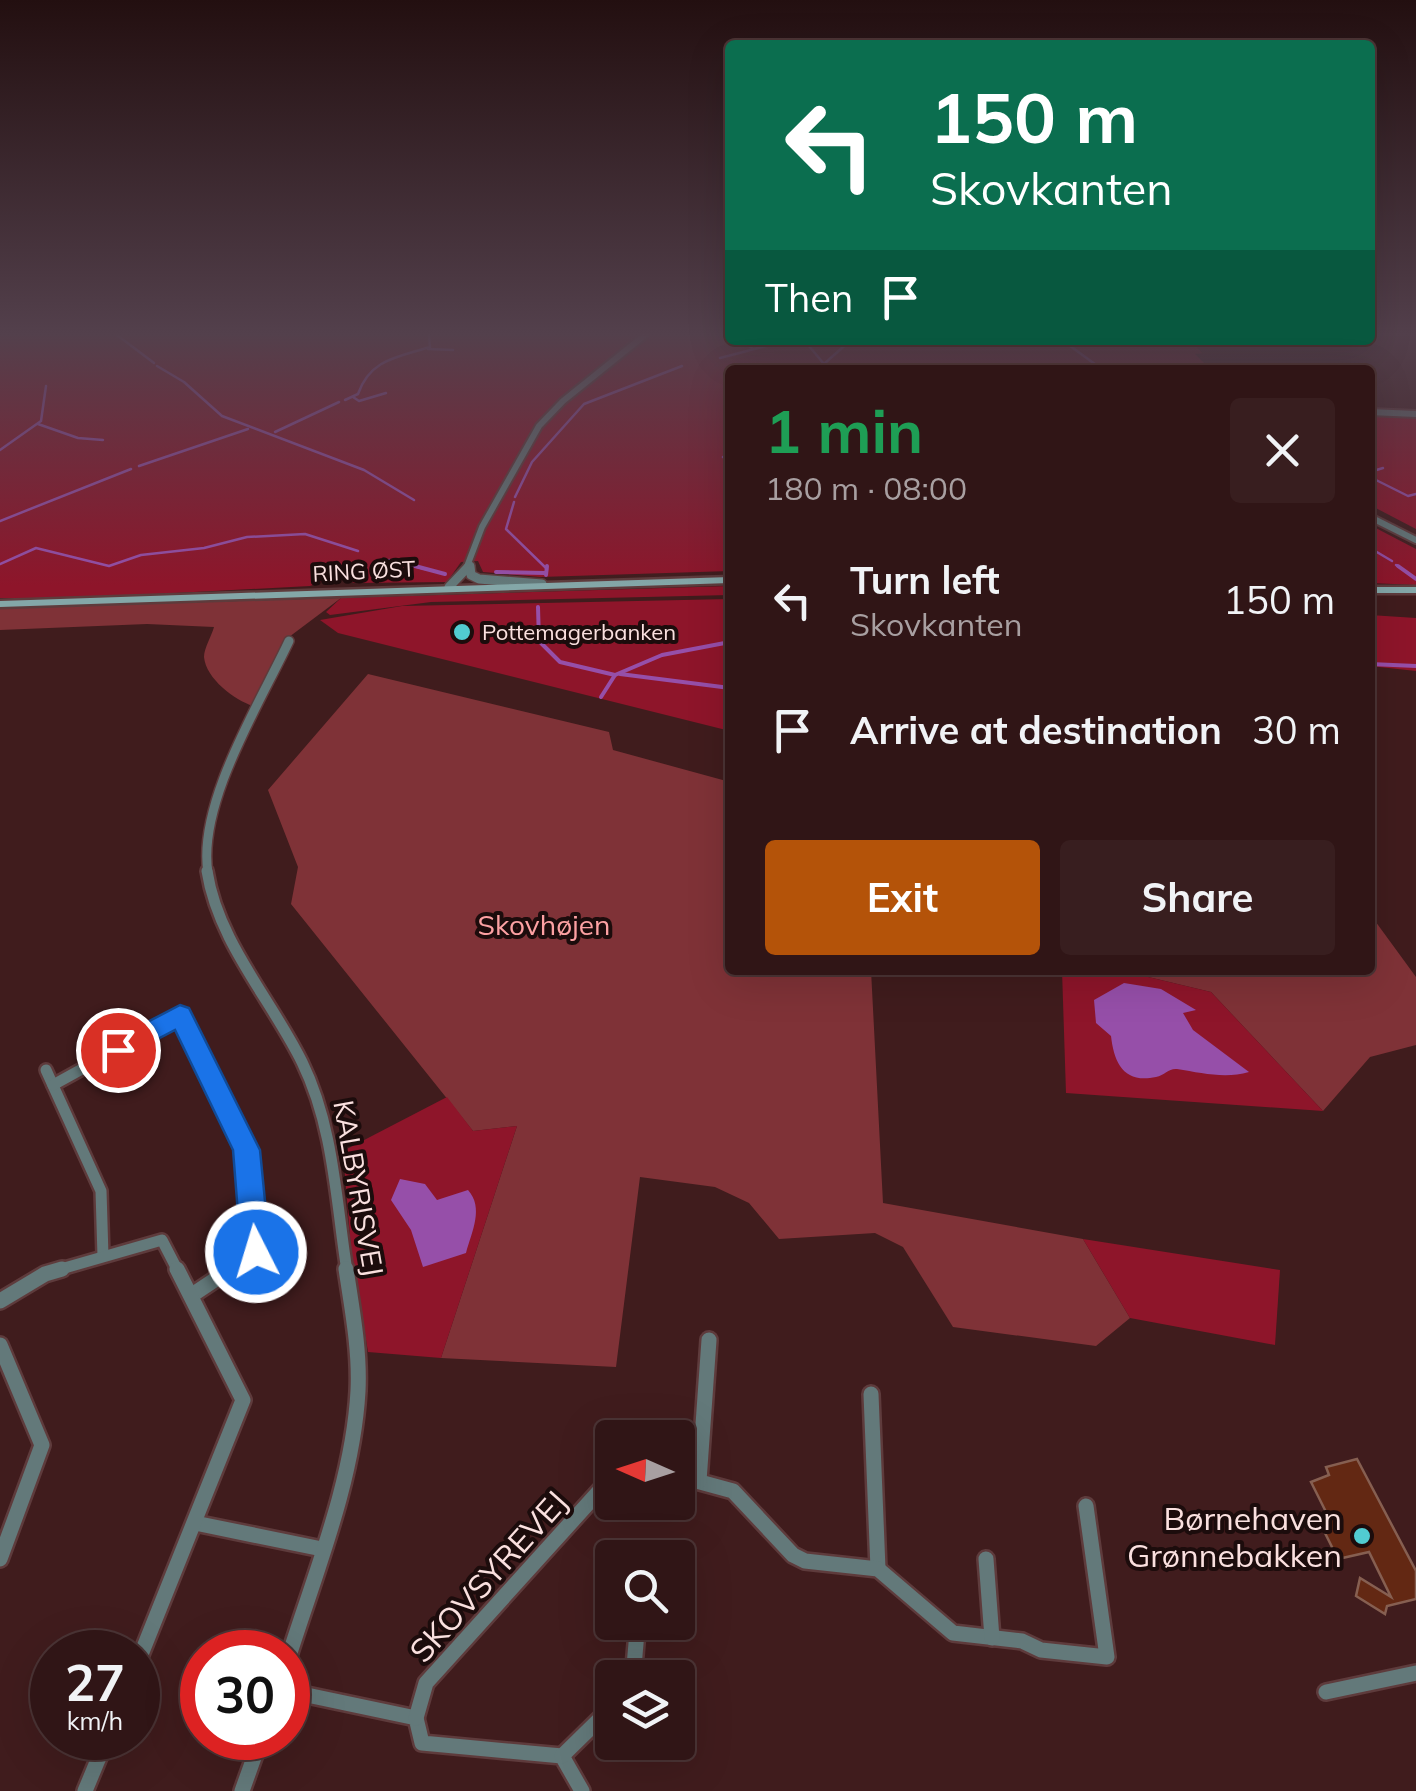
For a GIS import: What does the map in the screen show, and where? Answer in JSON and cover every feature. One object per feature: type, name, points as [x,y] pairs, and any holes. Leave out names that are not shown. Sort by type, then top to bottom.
[{"type":"main road","name":"RING ØST","points":[[0,604],[725,580]]},
{"type":"main road","points":[[1376,590],[1416,592]]},
{"type":"street","points":[[542,584],[479,579],[471,575],[470,565],[482,527],[546,419]]},
{"type":"street","points":[[1375,519],[1416,540]]},
{"type":"street","points":[[449,588],[470,565]]},
{"type":"street","name":"KALBYRISVEJ","points":[[289,641],[209,814],[202,838],[216,908],[316,1093],[329,1144],[357,1365],[356,1407],[348,1456],[297,1630]]},
{"type":"street","points":[[54,1085],[180,1015],[247,1150],[256,1252],[192,1296]]},
{"type":"street","points":[[46,1070],[101,1191],[103,1256]]},
{"type":"street","points":[[0,1301],[45,1274],[162,1240],[243,1400],[151,1630]]},
{"type":"street","points":[[698,1481],[709,1340]]},
{"type":"street","points":[[0,1345],[6,1380],[42,1445],[0,1559]]},
{"type":"street","points":[[871,1394],[878,1569]]},
{"type":"street","points":[[695,1480],[713,1489],[733,1490],[792,1555],[805,1561],[878,1569],[953,1633],[1022,1641],[1040,1650],[1108,1657],[1086,1506]]},
{"type":"street","name":"SKOVSYREVEJ","points":[[416,1718],[426,1684],[595,1496]]},
{"type":"street","points":[[195,1524],[322,1549]]},
{"type":"street","points":[[986,1559],[992,1638]]},
{"type":"street","points":[[1326,1692],[1416,1673]]},
{"type":"street","points":[[310,1696],[416,1718],[422,1742],[562,1756]]},
{"type":"street","points":[[562,1756],[595,1724]]},
{"type":"street","points":[[562,1756],[582,1791]]},
{"type":"street","points":[[85,1791],[98,1760]]},
{"type":"street","points":[[242,1791],[253,1760]]},
{"type":"green space","points":[[341,598],[285,640],[253,706],[222,688],[206,665],[204,653],[214,627],[147,624],[0,630],[0,608]]},
{"type":"green space","name":"Skovhøjen","points":[[368,674],[609,732],[613,750],[725,781],[725,975],[871,975],[883,1203],[1083,1239],[1130,1318],[1096,1346],[953,1327],[903,1247],[875,1233],[779,1239],[749,1203],[715,1187],[640,1177],[616,1367],[441,1358],[517,1126],[473,1131],[291,904],[298,867],[268,790]]},
{"type":"green space","points":[[1375,921],[1416,977],[1416,1045],[1370,1057],[1323,1111],[1211,992],[1140,975],[1375,975]]},
{"type":"shaded area","points":[[0,419],[725,419],[725,571],[540,577],[483,572],[478,561],[461,562],[447,582],[353,583],[350,572],[310,586],[60,599],[0,598]]},
{"type":"shaded area","points":[[1375,419],[1416,419],[1416,529],[1375,508]]},
{"type":"shaded area","points":[[1375,528],[1416,549],[1416,585],[1375,583]]},
{"type":"shaded area","points":[[725,586],[725,595],[431,602],[330,615],[326,612],[341,598]]},
{"type":"shaded area","points":[[725,599],[725,730],[338,633],[320,620],[402,606]]},
{"type":"shaded area","points":[[1375,615],[1416,618],[1416,671],[1375,667]]},
{"type":"shaded area","points":[[1062,975],[1140,975],[1211,992],[1323,1111],[1066,1093]]},
{"type":"shaded area","points":[[1124,983],[1161,989],[1196,1010],[1183,1013],[1193,1030],[1249,1072],[1222,1075],[1174,1069],[1145,1078],[1128,1074],[1118,1063],[1111,1036],[1096,1023],[1094,1000]]},
{"type":"shaded area","points":[[447,1097],[473,1131],[517,1126],[441,1358],[368,1352],[351,1249],[343,1151]]},
{"type":"shaded area","points":[[400,1179],[425,1184],[437,1200],[468,1190],[476,1212],[466,1253],[423,1267],[411,1230],[391,1200]]},
{"type":"shaded area","points":[[1083,1239],[1280,1270],[1275,1345],[1130,1318]]},
{"type":"building","name":"Børnehaven Grønnebakken","points":[[1357,1459],[1416,1571],[1416,1599],[1387,1606],[1385,1614],[1356,1596],[1360,1578],[1391,1597],[1369,1552],[1338,1559],[1318,1519],[1328,1516],[1311,1482],[1329,1475],[1326,1467]]},
{"type":"waterway","points":[[0,450],[41,419]]},
{"type":"waterway","points":[[229,419],[364,470],[414,500]]},
{"type":"waterway","points":[[275,432],[304,419]]},
{"type":"waterway","points":[[515,497],[532,462],[571,419]]},
{"type":"waterway","points":[[38,424],[78,438],[103,440]]},
{"type":"waterway","points":[[139,466],[248,429]]},
{"type":"waterway","points":[[1375,470],[1383,468]]},
{"type":"waterway","points":[[0,521],[131,469]]},
{"type":"waterway","points":[[1375,480],[1408,496],[1416,494]]},
{"type":"waterway","points":[[514,502],[506,529],[547,569]]},
{"type":"waterway","points":[[0,564],[36,548],[109,566],[141,555],[204,548],[247,537],[305,534],[358,551]]},
{"type":"waterway","points":[[1375,551],[1392,561]]},
{"type":"waterway","points":[[389,560],[425,569]]},
{"type":"waterway","points":[[1396,565],[1402,569]]},
{"type":"waterway","points":[[415,566],[445,574]]},
{"type":"waterway","points":[[1398,566],[1416,579]]},
{"type":"waterway","points":[[546,575],[547,569]]},
{"type":"waterway","points":[[496,572],[545,573]]},
{"type":"waterway","points":[[538,607],[539,641],[560,662],[615,675]]},
{"type":"waterway","points":[[615,675],[662,655],[725,643]]},
{"type":"waterway","points":[[1375,664],[1416,666]]},
{"type":"waterway","points":[[620,674],[725,687]]},
{"type":"waterway","points":[[601,697],[615,675]]},
{"type":"place","name":"Pottemagerbanken","points":[[462,632]]},
{"type":"place","name":"Børnehaven Grønnebakken","points":[[1362,1536]]},
{"type":"route","points":[[118,1050],[180,1015],[247,1150],[256,1252]]}]
